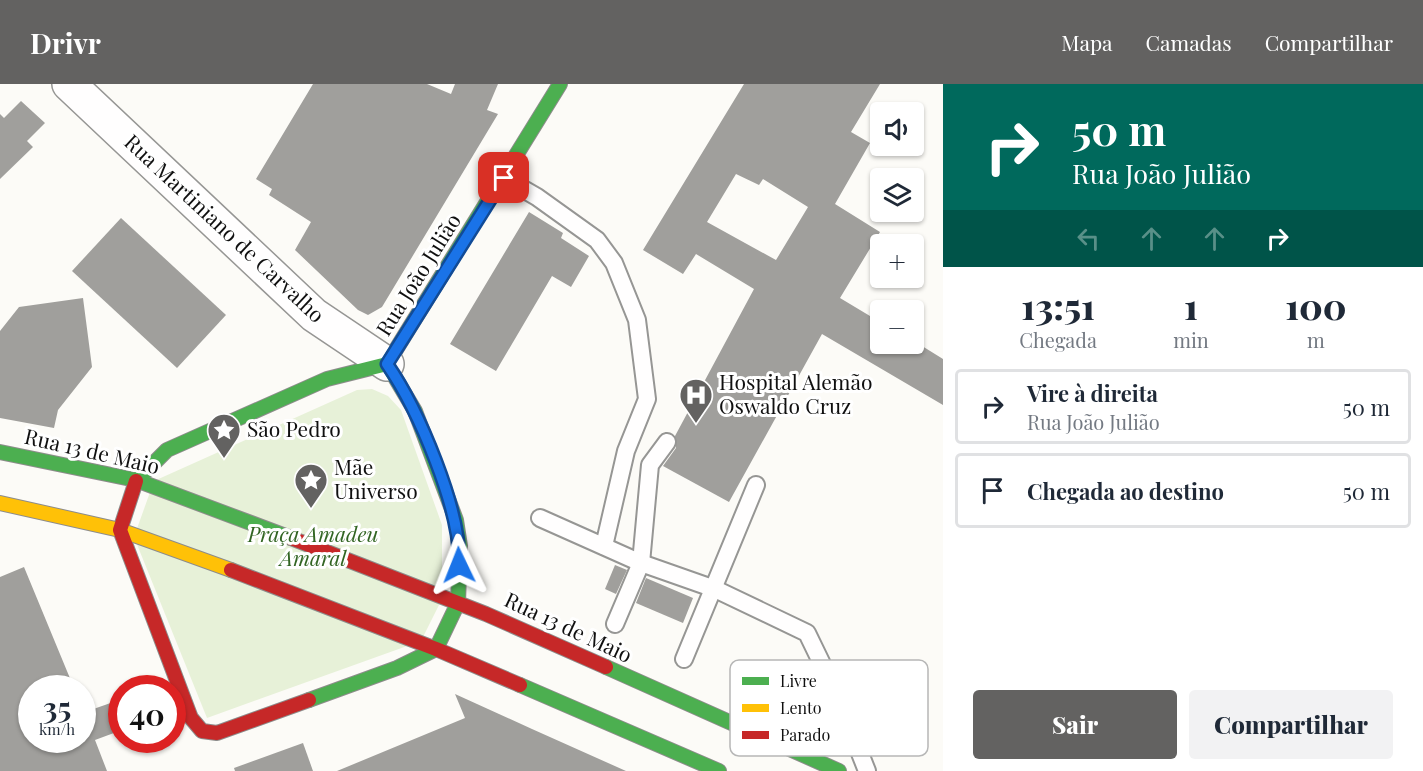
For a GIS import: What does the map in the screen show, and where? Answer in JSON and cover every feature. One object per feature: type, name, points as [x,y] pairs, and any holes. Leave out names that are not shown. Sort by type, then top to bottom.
[{"type":"main road","name":"Rua João Julião","points":[[387,364],[560,84]]},
{"type":"main road","points":[[387,364],[415,411],[456,520],[460,546],[458,603],[436,649],[397,668],[217,733],[202,731],[191,718],[120,530],[136,480],[167,450],[327,380],[387,364]]},
{"type":"main road","name":"Rua 13 de Maio","points":[[0,452],[136,480],[458,603],[730,723]]},
{"type":"main road","points":[[0,503],[120,530],[436,649],[719,771]]},
{"type":"main road","name":"Rua 13 de Maio","points":[[804,756],[838,771]]},
{"type":"street","name":"Rua Martiniano de Carvalho","points":[[69,84],[314,315],[387,364]]},
{"type":"lane","points":[[504,178],[537,197],[597,240],[614,263],[637,320],[647,399],[626,451],[604,546]]},
{"type":"lane","points":[[615,624],[641,563],[650,465],[667,442]]},
{"type":"lane","points":[[626,451],[650,465]]},
{"type":"lane","points":[[684,659],[756,486]]},
{"type":"lane","points":[[540,518],[641,563],[715,588],[807,633],[820,660]]},
{"type":"lane","points":[[861,756],[867,771]]},
{"type":"green space","name":"Praça Amadeu Amaral","points":[[372,389],[388,396],[401,410],[442,525],[442,599],[421,641],[207,718],[134,537],[154,481],[357,390]]},
{"type":"building","points":[[313,84],[427,84],[451,94],[455,84],[498,84],[487,110],[498,114],[382,307],[368,315],[358,310],[295,250],[311,222],[269,195],[272,189],[256,179]]},
{"type":"building","points":[[744,84],[880,84],[851,132],[870,143],[835,204],[880,232],[870,234],[870,248],[840,298],[870,316],[870,354],[924,354],[924,347],[943,359],[943,405],[822,334],[729,502],[663,466],[676,448],[675,436],[754,289],[696,254],[683,274],[643,250]],"holes":[[[736,174],[759,185],[763,179],[808,207],[776,260],[707,222]]]},
{"type":"building","points":[[21,101],[45,123],[27,141],[33,147],[0,179],[0,114],[4,118]]},
{"type":"building","points":[[529,212],[563,233],[561,238],[589,256],[571,287],[552,276],[496,371],[450,344]]},
{"type":"building","points":[[121,218],[226,315],[177,368],[72,271]]},
{"type":"building","points":[[83,298],[92,367],[58,410],[54,428],[0,418],[0,331],[19,307]]},
{"type":"building","points":[[615,565],[627,570],[616,594],[605,589]]},
{"type":"building","points":[[24,567],[69,675],[18,675],[18,753],[96,753],[96,743],[107,771],[0,771],[0,577]]},
{"type":"building","points":[[646,578],[693,598],[683,623],[636,603]]},
{"type":"building","points":[[455,694],[626,771],[337,771],[465,718]]},
{"type":"building","points":[[108,704],[108,735],[96,740],[96,708]]},
{"type":"building","points":[[303,743],[313,771],[235,771],[234,768]]},
{"type":"traffic: fast","points":[[387,364],[560,84]]},
{"type":"traffic: fast","points":[[309,700],[397,668],[436,649],[458,603],[460,546],[456,520],[415,411],[387,364]]},
{"type":"traffic: fast","points":[[136,481],[167,450],[327,379],[387,364]]},
{"type":"traffic: fast","points":[[0,452],[136,480],[291,538]]},
{"type":"traffic: fast","points":[[606,667],[730,722]]},
{"type":"traffic: fast","points":[[520,685],[719,771]]},
{"type":"traffic: fast","points":[[805,756],[839,771]]},
{"type":"traffic: slow","points":[[0,503],[120,530],[231,570]]},
{"type":"traffic: jam","points":[[136,481],[120,530],[191,718],[202,731],[217,733],[309,700]]},
{"type":"traffic: jam","points":[[291,538],[486,614],[606,667]]},
{"type":"traffic: jam","points":[[231,570],[436,649],[520,685]]},
{"type":"place","name":"Hospital Alemão Oswaldo Cruz","points":[[696,424]]},
{"type":"place","name":"São Pedro","points":[[224,459]]},
{"type":"place","name":"Mãe Universo","points":[[311,509]]},
{"type":"route","points":[[459,565],[460,546],[456,520],[415,411],[387,364],[504,178]]}]
